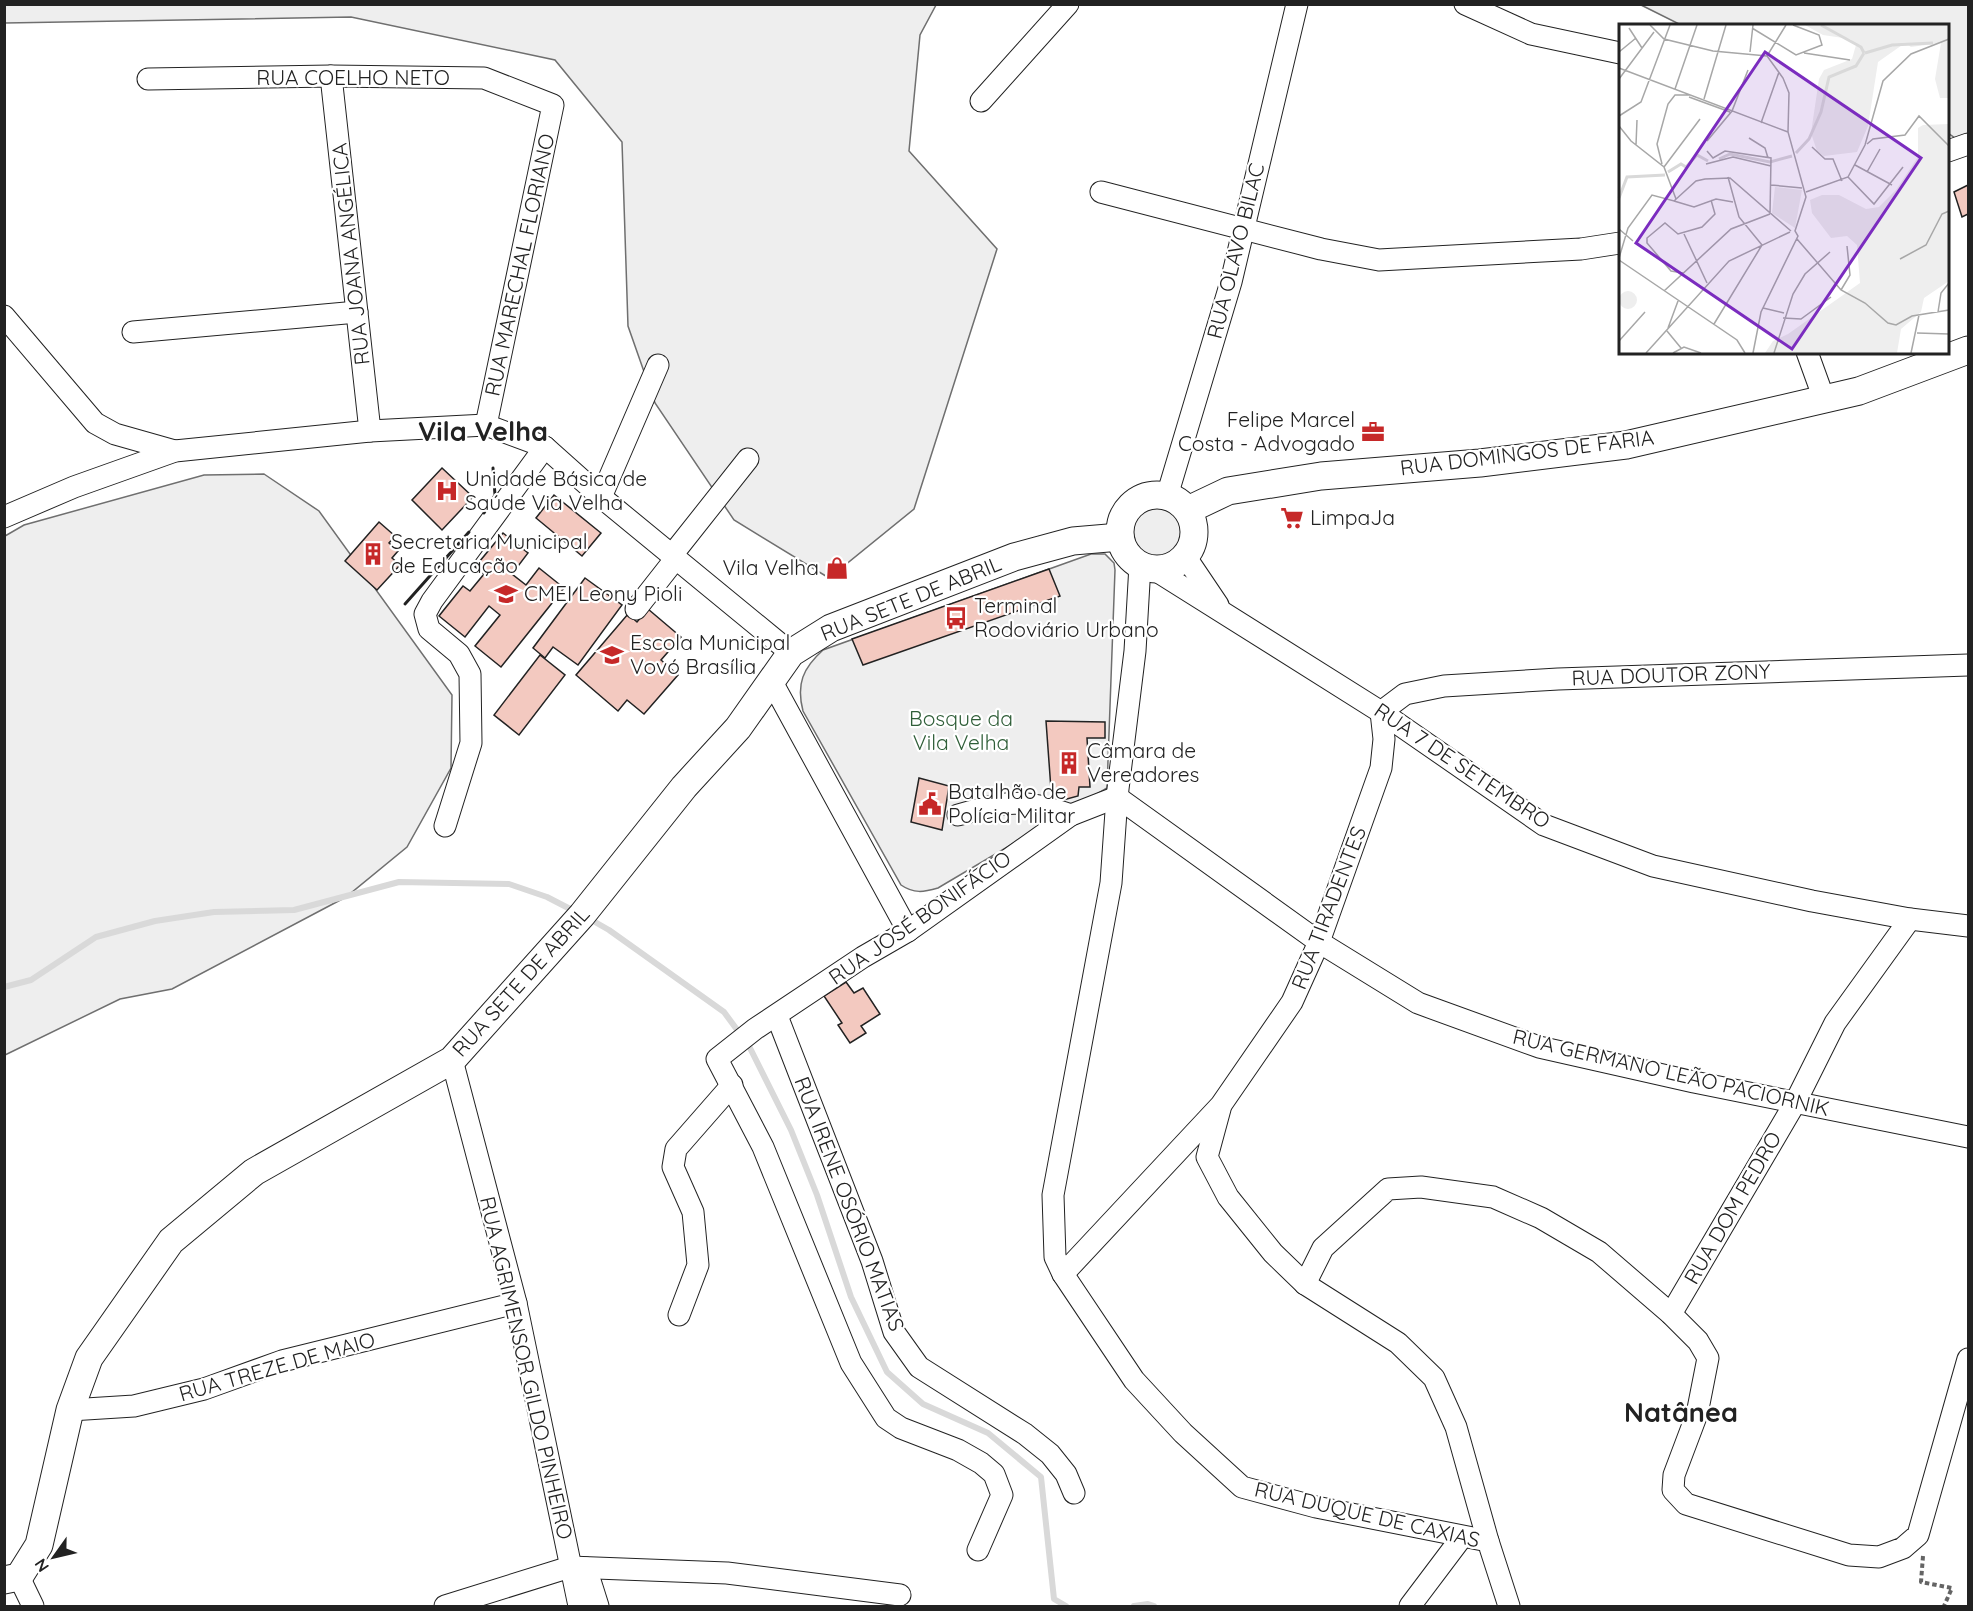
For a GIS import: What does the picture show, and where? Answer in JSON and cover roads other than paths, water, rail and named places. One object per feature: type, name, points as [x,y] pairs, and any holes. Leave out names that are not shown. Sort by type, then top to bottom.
[{"type":"main road","name":"RUA DOMINGOS DE FARIA","points":[[1177,503],[1228,491],[1321,476],[1480,463],[1626,445],[1859,391],[1968,351]]},
{"type":"main road","points":[[1143,497],[1177,503],[1193,521],[1192,546],[1175,564],[1146,567],[1124,548],[1120,537],[1120,525],[1132,504],[1143,497]]},
{"type":"main road","name":"RUA SETE DE ABRIL","points":[[12,1579],[39,1545],[70,1410],[89,1358],[171,1241],[254,1172],[452,1060],[582,915],[684,787],[738,728],[791,653],[831,628],[1014,556],[1073,542],[1120,537]]},
{"type":"street","points":[[981,101],[1068,4]]},
{"type":"street","name":"RUA OLAVO BILAC","points":[[1177,503],[1207,367],[1244,228],[1297,4]]},
{"type":"street","points":[[1465,4],[1531,34],[1619,53]]},
{"type":"street","name":"RUA COELHO NETO","points":[[148,79],[331,76],[484,78],[553,105]]},
{"type":"street","name":"RUA JOANA ANGÉLICA","points":[[331,76],[370,431]]},
{"type":"street","name":"RUA MARECHAL FLORIANO","points":[[486,424],[553,105]]},
{"type":"street","points":[[1949,150],[1968,144]]},
{"type":"street","points":[[1101,192],[1321,249],[1379,261],[1581,249],[1619,243]]},
{"type":"street","points":[[133,332],[357,312]]},
{"type":"street","points":[[4,315],[95,423],[115,434],[175,452]]},
{"type":"street","points":[[1808,354],[1824,399]]},
{"type":"street","points":[[601,497],[658,365]]},
{"type":"street","points":[[4,517],[74,487],[175,452],[370,431],[486,424],[545,447],[601,497],[791,653]]},
{"type":"street","points":[[445,826],[471,743],[470,674],[459,654],[429,629],[425,614],[432,601],[545,447]]},
{"type":"street","points":[[636,609],[748,459]]},
{"type":"street","name":"RUA 7 DE SETEMBRO","points":[[1185,556],[1222,611]]},
{"type":"street","name":"RUA 7 DE SETEMBRO","points":[[1146,567],[1222,611],[1381,712],[1544,825],[1653,866],[1910,919],[1968,926]]},
{"type":"street","name":"RUA DUQUE DE CAXIAS","points":[[1146,567],[1117,797],[1111,883],[1053,1195],[1055,1257],[1062,1274],[1134,1380],[1183,1433],[1242,1487],[1316,1507],[1462,1537],[1488,1540],[1501,1574],[1509,1606]]},
{"type":"street","name":"RUA DOUTOR ZONY","points":[[1381,712],[1405,694],[1444,686],[1558,679],[1968,665]]},
{"type":"street","points":[[772,682],[908,931]]},
{"type":"street","name":"RUA TIRADENTES","points":[[1062,1274],[1221,1105],[1292,1002],[1319,942],[1381,768],[1384,740],[1381,712]]},
{"type":"street","name":"RUA JOSÉ BONIFÁCIO","points":[[732,1085],[717,1059],[755,1029],[863,957],[908,931],[1071,815],[1117,797]]},
{"type":"street","name":"RUA GERMANO LEÃO PACIORNIK","points":[[1117,797],[1319,942],[1418,1003],[1539,1047],[1966,1140]]},
{"type":"street","points":[[958,815],[1000,802],[1043,806],[1071,815]]},
{"type":"street","name":"RUA DOM PEDRO","points":[[1671,1314],[1794,1103],[1835,1023],[1910,919]]},
{"type":"street","name":"RUA IRENE OSÓRIO MATIAS","points":[[777,1016],[872,1261],[894,1332],[919,1368],[1025,1434],[1050,1454],[1066,1474],[1074,1492]]},
{"type":"street","name":"RUA AGRIMENSOR GILDO PINHEIRO","points":[[452,1060],[516,1303],[578,1568],[579,1606]]},
{"type":"street","points":[[679,1315],[698,1265],[693,1212],[673,1167],[676,1149],[732,1085],[763,1147],[851,1363],[886,1418],[901,1428],[958,1450],[994,1474],[1002,1495],[978,1550]]},
{"type":"street","points":[[1221,1105],[1207,1157],[1227,1197],[1273,1253],[1305,1284],[1398,1343],[1434,1378],[1456,1427],[1488,1540]]},
{"type":"street","points":[[1305,1284],[1323,1248],[1388,1189],[1421,1187],[1493,1197],[1541,1218],[1599,1252],[1671,1314],[1698,1341],[1708,1358],[1698,1414],[1674,1475],[1673,1490],[1686,1504],[1849,1555],[1879,1557],[1903,1548],[1918,1535],[1968,1359]]},
{"type":"street","name":"RUA TREZE DE MAIO","points":[[70,1410],[134,1406],[204,1389],[282,1361],[516,1303]]},
{"type":"street","points":[[1410,1606],[1462,1537]]},
{"type":"street","points":[[578,1568],[598,1606]]},
{"type":"street","points":[[445,1606],[578,1568],[728,1573],[900,1595]]},
{"type":"street","name":"RUA SETE DE ABRIL","points":[[12,1579],[33,1606]]},
{"type":"waterway","points":[[4,987],[31,980],[96,937],[155,921],[214,912],[294,910],[399,882],[509,884],[547,897],[576,912]]},
{"type":"waterway","points":[[588,918],[609,930],[724,1012],[749,1046],[791,1130],[817,1195],[851,1297],[887,1372],[923,1404],[988,1433],[1041,1477],[1054,1599],[1066,1606]]},
{"type":"waterway","points":[[1134,1606],[1148,1604],[1154,1606]]},
{"type":"place","name":"Felipe Marcel Costa - Advogado","points":[[1373,432]]},
{"type":"place","name":"Unidade Básica de Saúde Via Velha","points":[[447,491]]},
{"type":"place","name":"LimpaJa","points":[[1292,518]]},
{"type":"place","name":"Secretaria Municipal de Educação","points":[[373,554]]},
{"type":"place","name":"Vila Velha","points":[[837,568]]},
{"type":"place","name":"CMEI Leony Pioli","points":[[506,594]]},
{"type":"place","name":"Terminal Rodoviário Urbano","points":[[956,618]]},
{"type":"place","name":"Escola Municipal Vovó Brasília","points":[[612,655]]},
{"type":"place","name":"Câmara de Vereadores","points":[[1069,763]]},
{"type":"place","name":"Batalhão de Polícia Militar","points":[[930,804]]},
{"type":"district","name":"Vila Velha","points":[[483,432]]},
{"type":"district","name":"Natânea","points":[[1681,1413]]},
{"type":"park label","name":"Bosque da Vila Velha","points":[[961,731]]}]
